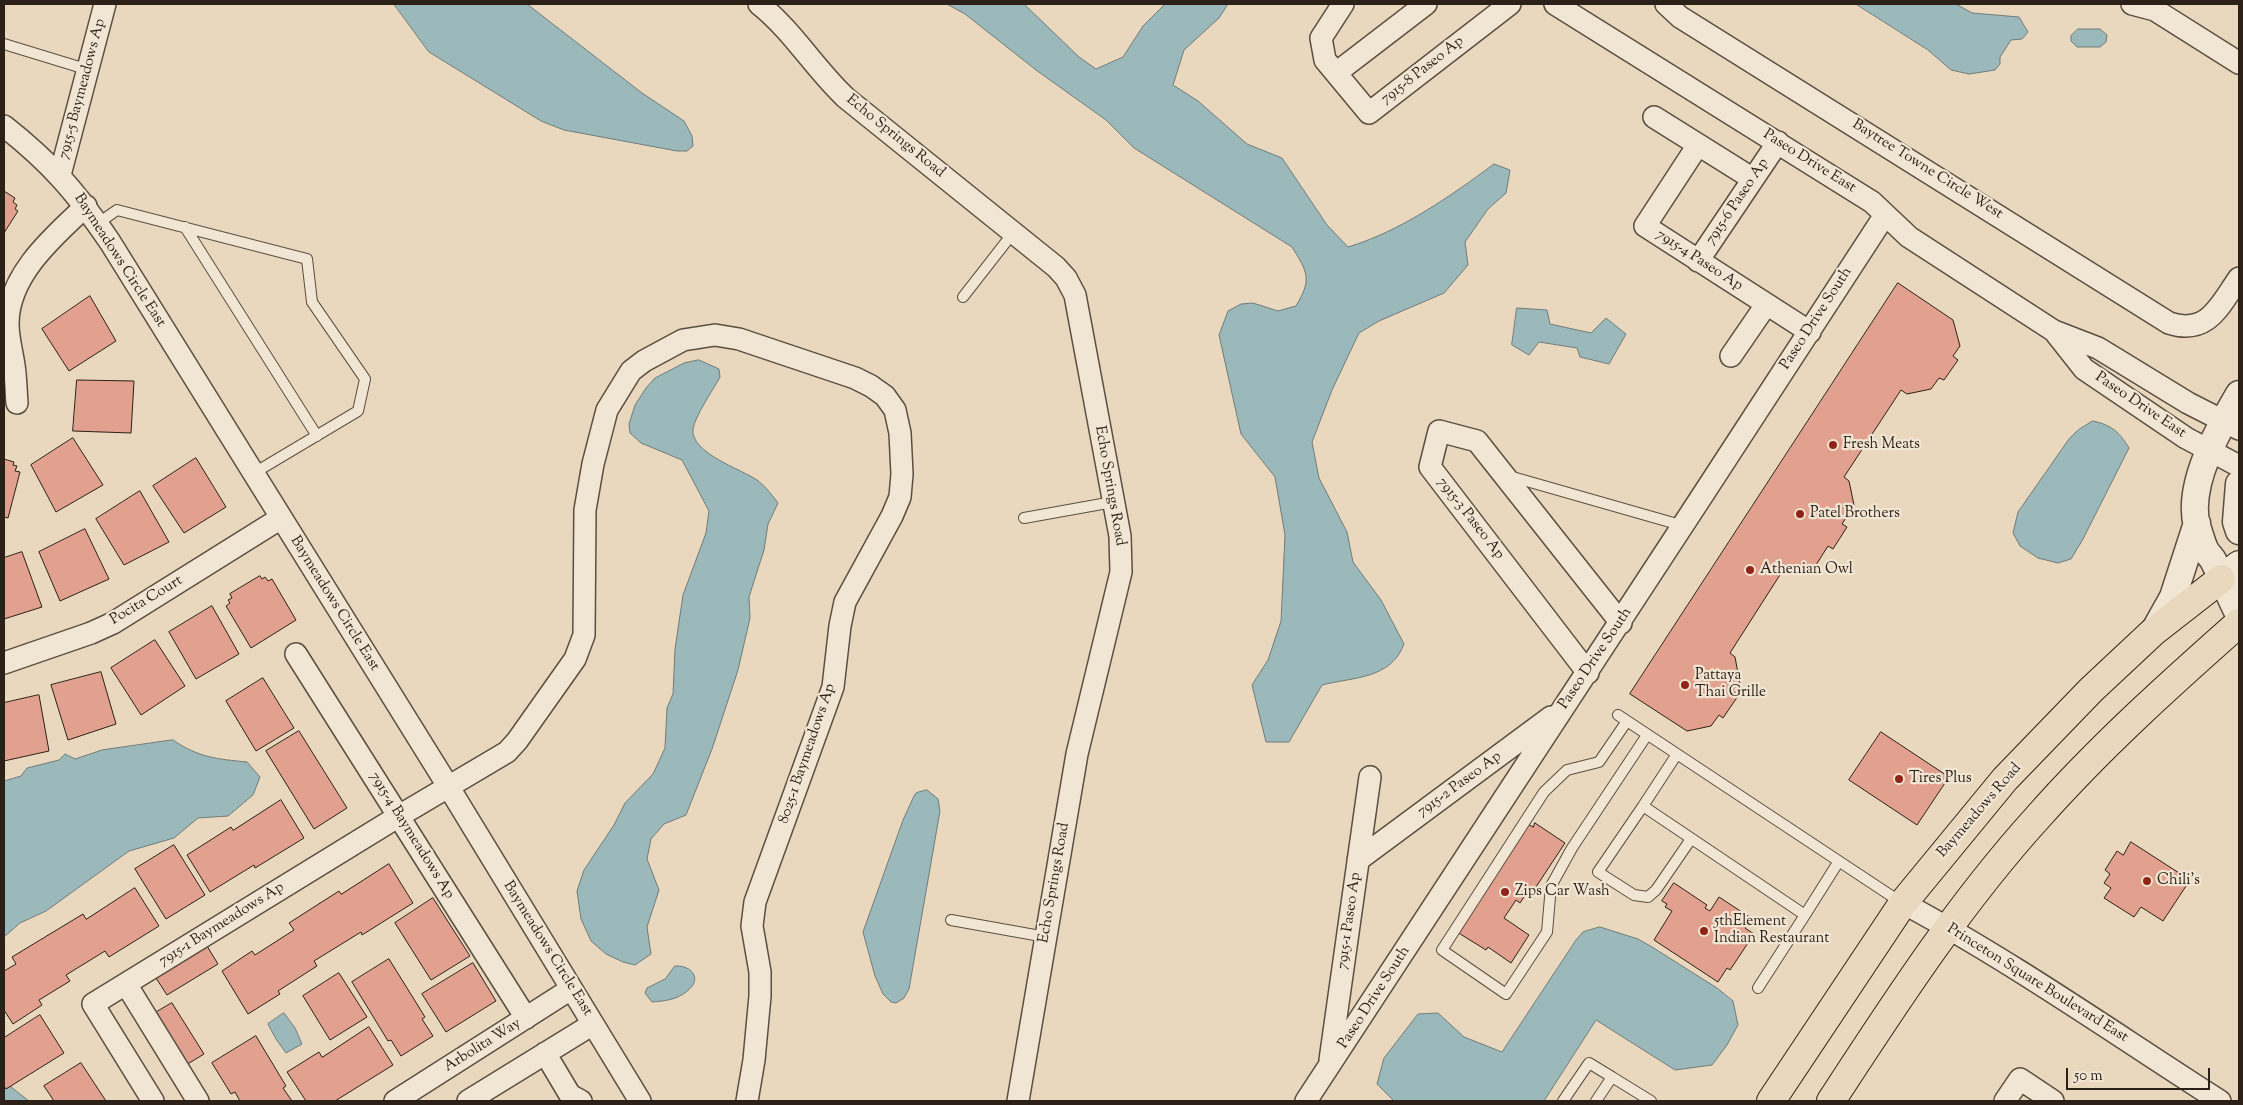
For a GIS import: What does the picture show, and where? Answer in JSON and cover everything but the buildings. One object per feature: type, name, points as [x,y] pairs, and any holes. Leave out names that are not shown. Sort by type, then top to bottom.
[{"type":"main road","name":"Baymeadows Road","points":[[1771,1101],[1903,903],[2005,779],[2091,690],[2153,632],[2230,572]]},
{"type":"main road","points":[[1831,1101],[1948,927],[2037,817],[2128,722],[2204,652],[2239,623]]},
{"type":"street","name":"7915-5 Baymeadows Ap","points":[[60,175],[105,4]]},
{"type":"street","name":"Echo Springs Road","points":[[759,4],[792,34],[829,82],[846,98],[1056,267],[1066,278],[1075,295],[1120,536],[1121,572],[1077,754],[1018,1101]]},
{"type":"street","name":"7915-8 Paseo Ap","points":[[1343,4],[1321,38],[1325,60],[1369,113],[1510,4]]},
{"type":"street","points":[[1336,73],[1426,4]]},
{"type":"street","name":"Paseo Drive East","points":[[1555,4],[1872,202],[1909,237],[2054,331],[2098,348],[2188,403],[2231,425]]},
{"type":"street","name":"Baytree Towne Circle West","points":[[1666,4],[1680,17],[2169,322],[2180,326],[2192,327],[2206,321],[2216,311],[2239,278]]},
{"type":"street","points":[[2132,4],[2155,10],[2239,63]]},
{"type":"street","points":[[1654,117],[1753,179]]},
{"type":"street","name":"Baymeadows Circle East","points":[[4,126],[33,149],[60,175],[86,206],[448,786],[640,1101]]},
{"type":"street","name":"7915-6 Paseo Ap","points":[[1698,261],[1778,142]]},
{"type":"street","name":"7915-4 Paseo Ap","points":[[1698,145],[1646,226],[1810,332]]},
{"type":"street","points":[[17,403],[15,367],[8,325],[15,291],[33,260],[58,232],[86,206]]},
{"type":"street","name":"Paseo Drive South","points":[[1306,1101],[1621,623],[1885,215]]},
{"type":"street","points":[[1732,356],[1766,305]]},
{"type":"street","name":"Paseo Drive East","points":[[2054,331],[2084,368],[2186,438],[2239,466]]},
{"type":"street","name":"8025-1 Baymeadows Ap","points":[[448,786],[507,752],[517,741],[581,648],[584,635],[585,510],[607,410],[631,371],[644,361],[683,340],[715,335],[739,339],[855,378],[871,386],[884,396],[894,410],[900,433],[902,474],[900,497],[892,516],[846,602],[840,626],[833,687],[755,902],[752,926],[760,972],[760,988],[754,1060],[748,1101]]},
{"type":"street","points":[[2239,394],[2231,425],[2208,451],[2196,500],[2197,523],[2206,551],[2230,572],[2239,615]]},
{"type":"street","name":"7915-3 Paseo Ap","points":[[1588,673],[1430,468],[1438,431],[1477,441],[1621,623]]},
{"type":"street","points":[[2239,484],[2236,522],[2239,530]]},
{"type":"street","name":"Pocita Court","points":[[4,663],[91,633],[113,623],[281,518]]},
{"type":"street","points":[[2153,632],[2173,597],[2197,523]]},
{"type":"street","name":"7915-4 Baymeadows Ap","points":[[296,654],[526,1018]]},
{"type":"street","name":"7915-2 Paseo Ap","points":[[1358,860],[1562,710]]},
{"type":"street","name":"7915-1 Paseo Ap","points":[[1330,1066],[1370,777]]},
{"type":"street","name":"7915-1 Baymeadows Ap","points":[[152,1101],[93,1004],[448,786]]},
{"type":"street","name":"Princeton Square Boulevard East","points":[[1903,903],[1948,927],[2078,1007],[2141,1051],[2220,1101]]},
{"type":"street","points":[[126,984],[198,1101]]},
{"type":"street","name":"Arbolita Way","points":[[395,1101],[571,989]]},
{"type":"street","points":[[468,1101],[593,1024]]},
{"type":"street","points":[[544,1053],[570,1095],[581,1101]]},
{"type":"street","points":[[2005,1101],[2020,1079],[2053,1101]]},
{"type":"lane","points":[[4,44],[89,70]]},
{"type":"lane","points":[[97,224],[117,210],[307,259],[312,302],[365,379],[358,411],[254,473]]},
{"type":"lane","points":[[185,227],[317,436]]},
{"type":"lane","points":[[963,297],[1013,233]]},
{"type":"lane","points":[[1503,474],[1684,526]]},
{"type":"lane","points":[[1024,518],[1113,502]]},
{"type":"lane","points":[[1647,735],[1572,848],[1551,886],[1546,932],[1506,994],[1442,950],[1544,792],[1567,770],[1598,762],[1622,718],[1903,903]]},
{"type":"lane","points":[[1677,754],[1598,872],[1634,895],[1648,897],[1656,890],[1691,839]]},
{"type":"lane","points":[[1642,806],[1805,915]]},
{"type":"lane","points":[[1758,988],[1839,861]]},
{"type":"lane","points":[[951,920],[1046,937]]},
{"type":"lane","points":[[1563,1101],[1589,1062],[1650,1101]]},
{"type":"lane","points":[[1596,1101],[1612,1077]]},
{"type":"water","points":[[394,4],[527,4],[642,93],[684,121],[692,136],[693,146],[687,151],[677,151],[564,130],[541,121],[429,52]]},
{"type":"water","points":[[947,4],[1024,4],[1079,57],[1096,69],[1123,57],[1143,26],[1165,4],[1228,4],[1219,18],[1184,50],[1173,85],[1198,101],[1247,144],[1282,158],[1327,225],[1348,247],[1405,223],[1494,164],[1510,170],[1506,193],[1488,209],[1465,242],[1468,265],[1444,293],[1379,321],[1359,333],[1332,390],[1312,442],[1319,478],[1347,532],[1353,562],[1381,600],[1404,644],[1398,655],[1381,670],[1359,678],[1322,685],[1289,742],[1266,742],[1252,685],[1268,660],[1281,621],[1285,535],[1275,477],[1241,434],[1219,335],[1228,311],[1241,304],[1253,303],[1278,311],[1296,306],[1306,282],[1302,263],[1292,247],[1134,148],[1106,120],[1036,70],[965,14]]},
{"type":"water","points":[[1856,4],[1956,4],[1972,13],[2019,17],[2028,32],[2022,39],[2011,40],[2000,57],[2000,64],[1995,70],[1969,74],[1951,70],[1928,50]]},
{"type":"water","points":[[2078,29],[2100,29],[2107,35],[2106,42],[2100,47],[2077,47],[2071,41],[2071,36]]},
{"type":"water","points":[[1517,308],[1547,310],[1550,324],[1591,333],[1606,318],[1626,334],[1609,364],[1580,357],[1577,348],[1539,342],[1529,355],[1512,345]]},
{"type":"water","points":[[699,360],[719,369],[720,377],[694,424],[694,438],[708,453],[757,480],[778,503],[768,524],[764,550],[749,597],[750,618],[738,670],[712,749],[686,815],[664,824],[651,839],[647,859],[659,890],[647,927],[651,954],[635,965],[606,954],[591,941],[581,919],[577,891],[584,870],[614,825],[625,803],[653,774],[665,748],[667,708],[673,694],[675,649],[683,595],[706,533],[709,511],[682,460],[641,443],[630,433],[629,424],[635,405],[655,378],[684,363]]},
{"type":"water","points":[[2093,421],[2114,430],[2129,448],[2071,559],[2058,563],[2038,558],[2020,546],[2013,533],[2018,512],[2069,439],[2078,430]]},
{"type":"water","points":[[173,740],[200,754],[247,762],[260,777],[253,795],[228,816],[198,818],[174,838],[129,851],[46,911],[20,923],[4,937],[4,781],[21,776],[27,768],[59,760],[65,754],[75,759],[102,750]]},
{"type":"water","points":[[927,790],[938,799],[940,811],[909,989],[904,998],[896,1003],[891,1002],[883,994],[875,976],[863,932],[903,820],[916,793]]},
{"type":"water","points":[[1600,927],[1638,939],[1717,988],[1733,1001],[1738,1025],[1727,1045],[1712,1065],[1675,1070],[1596,1020],[1544,1101],[1394,1101],[1377,1084],[1384,1058],[1418,1014],[1438,1013],[1464,1037],[1502,1052],[1576,940],[1583,932]]},
{"type":"water","points":[[675,966],[681,966],[691,971],[695,978],[694,983],[682,995],[665,1001],[652,1002],[645,993],[647,988],[665,979]]},
{"type":"water","points":[[284,1013],[295,1028],[302,1044],[286,1053],[268,1024]]},
{"type":"water","points":[[4,1074],[11,1087],[29,1101],[4,1101]]},
{"type":"place","name":"Fresh Meats","points":[[1833,445]]},
{"type":"place","name":"Patel Brothers","points":[[1800,514]]},
{"type":"place","name":"Athenian Owl","points":[[1750,570]]},
{"type":"place","name":"Pattaya Thai Grille","points":[[1685,685]]},
{"type":"place","name":"Tires Plus","points":[[1899,779]]},
{"type":"place","name":"Chili's","points":[[2147,881]]},
{"type":"place","name":"Zips Car Wash","points":[[1505,892]]},
{"type":"place","name":"5thElement Indian Restaurant","points":[[1704,931]]}]
